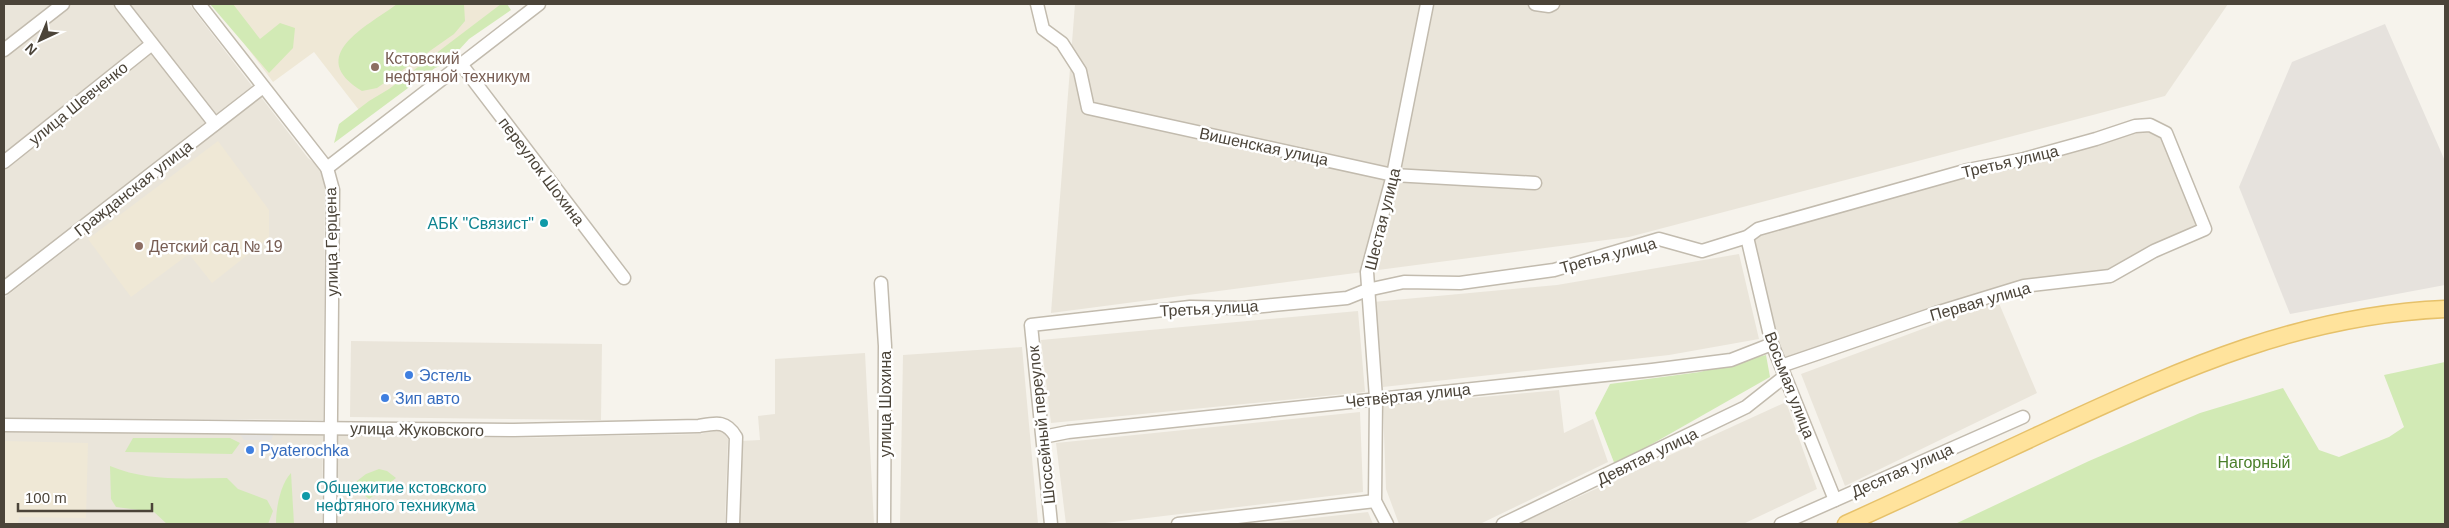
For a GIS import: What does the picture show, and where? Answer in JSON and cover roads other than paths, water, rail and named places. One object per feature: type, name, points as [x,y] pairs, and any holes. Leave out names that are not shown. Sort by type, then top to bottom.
[{"type":"main road","points":[[1846,524],[2160,379],[2246,346],[2328,324],[2380,314],[2445,308]]},
{"type":"street","points":[[4,50],[63,4]]},
{"type":"street","points":[[121,4],[215,124]]},
{"type":"street","name":"улица Герцена","points":[[199,4],[327,168],[333,190],[330,524]]},
{"type":"street","points":[[327,168],[540,4]]},
{"type":"street","name":"Вишенская улица","points":[[1037,4],[1043,29],[1062,43],[1080,71],[1088,108],[1393,175],[1535,183]]},
{"type":"street","name":"Шестая улица","points":[[1375,501],[1376,398],[1367,272],[1393,175],[1427,4]]},
{"type":"street","points":[[1535,4],[1549,6],[1553,4]]},
{"type":"street","name":"улица Шевченко","points":[[4,162],[152,44]]},
{"type":"street","name":"переулок Шохина","points":[[462,64],[624,278]]},
{"type":"street","name":"Гражданская улица","points":[[4,288],[263,87]]},
{"type":"street","name":"Третья улица","points":[[1032,325],[1096,316],[1190,307],[1242,308],[1347,298],[1367,290],[1404,282],[1460,283],[1554,270],[1659,239],[1702,251],[1747,237],[1758,229],[1968,170],[2024,159],[2096,140],[2135,126],[2150,125],[2166,133],[2205,228]]},
{"type":"street","name":"Первая улица","points":[[1783,372],[1936,313],[2024,286],[2110,276],[2154,251],[2205,228]]},
{"type":"street","name":"Восьмая улица","points":[[1747,237],[1772,344],[1836,500]]},
{"type":"street","name":"улица Шохина","points":[[881,283],[885,346],[884,524]]},
{"type":"street","name":"Шоссейный переулок","points":[[1032,325],[1051,524]]},
{"type":"street","name":"Четвёртая улица","points":[[1043,437],[1068,432],[1376,398],[1672,368],[1731,360],[1772,344]]},
{"type":"street","name":"Девятая улица","points":[[1503,524],[1612,474],[1746,406],[1783,372]]},
{"type":"street","name":"Десятая улица","points":[[1781,524],[2023,417]]},
{"type":"street","name":"улица Жуковского","points":[[4,425],[514,430],[698,426],[722,422],[730,427],[736,437],[733,524]]},
{"type":"street","points":[[1178,524],[1375,501],[1388,524]]},
{"type":"place","name":"Кстовский нефтяной техникум","points":[[375,67]]},
{"type":"place","name":"АБК \"Связист\"","points":[[544,223]]},
{"type":"place","name":"Детский сад № 19","points":[[139,246]]},
{"type":"place","name":"Эстель","points":[[409,375]]},
{"type":"place","name":"Зип авто","points":[[385,398]]},
{"type":"place","name":"Pyaterochka","points":[[250,450]]},
{"type":"place","name":"Общежитие кстовского нефтяного техникума","points":[[306,496]]},
{"type":"park label","name":"Нагорный","points":[[2254,462]]}]
